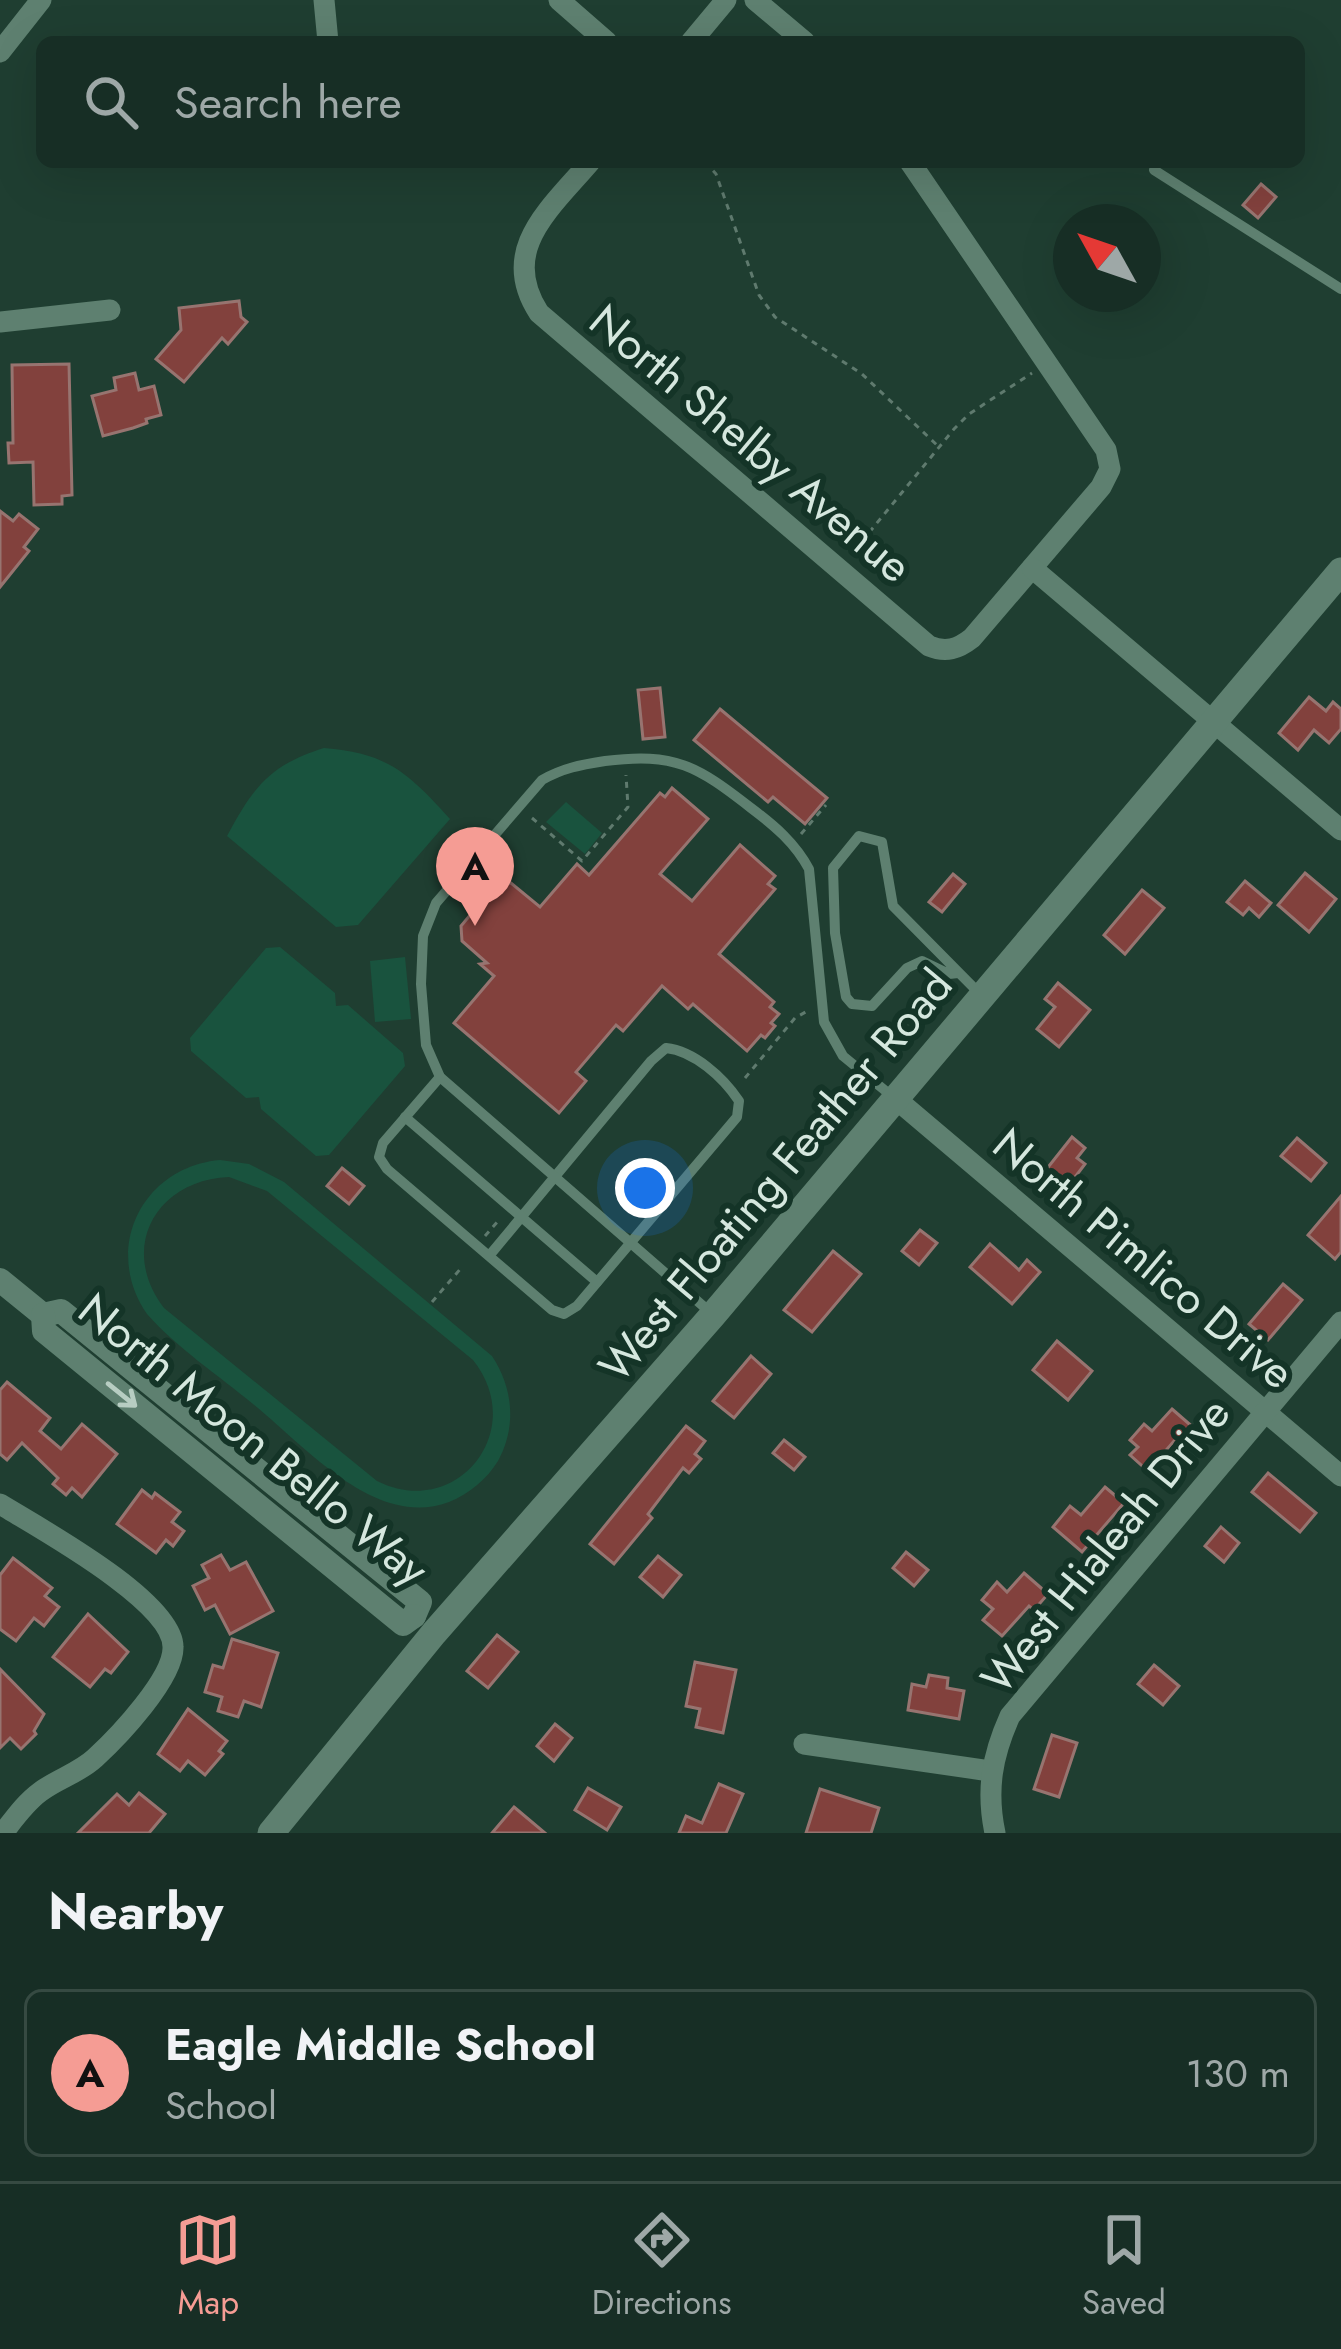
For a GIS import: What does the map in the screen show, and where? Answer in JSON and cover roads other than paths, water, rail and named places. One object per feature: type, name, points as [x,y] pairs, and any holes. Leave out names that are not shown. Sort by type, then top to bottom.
[{"type":"main road","name":"West Floating Feather Road","points":[[272,1833],[424,1625],[713,1315],[1341,571]]},
{"type":"street","points":[[0,52],[41,0]]},
{"type":"street","points":[[324,0],[327,36]]},
{"type":"street","points":[[559,0],[601,36]]},
{"type":"street","points":[[696,36],[726,0]]},
{"type":"street","points":[[755,0],[798,36]]},
{"type":"street","name":"North Shelby Avenue","points":[[585,168],[536,225],[526,247],[522,271],[526,294],[538,314],[928,646],[952,650],[972,638],[1032,568]]},
{"type":"street","points":[[914,168],[1106,450],[1109,469],[1101,487],[1032,568],[1341,830]]},
{"type":"street","points":[[0,322],[110,310]]},
{"type":"street","name":"North Pimlico Drive","points":[[896,1099],[1341,1477]]},
{"type":"street","name":"North Moon Bello Way","points":[[5,1294],[43,1315],[61,1311],[420,1602],[424,1625]]},
{"type":"street","name":"West Hialeah Drive","points":[[990,1771],[1010,1716],[1032,1687],[1341,1322]]},
{"type":"street","points":[[0,1504],[81,1554],[155,1608],[167,1622],[174,1643],[163,1678],[109,1744],[87,1766],[32,1799],[3,1833]]},
{"type":"street","points":[[804,1744],[990,1771],[995,1833]]},
{"type":"lane","points":[[1154,170],[1341,289]]},
{"type":"lane","points":[[713,1315],[440,1077],[426,1045],[421,984],[423,936],[436,903],[542,780],[565,767],[643,756],[676,760],[705,772],[798,849],[809,869],[824,1022],[844,1056],[896,1099]]},
{"type":"lane","points":[[958,973],[949,974],[922,961],[907,968],[872,1006],[852,1004],[846,997],[835,933],[833,868],[859,836],[882,842],[893,906],[982,997]]},
{"type":"lane","points":[[440,1077],[382,1142],[380,1156],[387,1169],[552,1310],[564,1314],[577,1306],[737,1117],[739,1101],[729,1086],[683,1050],[666,1048],[489,1256]]},
{"type":"lane","points":[[405,1117],[597,1282]]},
{"type":"place","name":"Eagle Middle School","points":[[475,926]]}]
